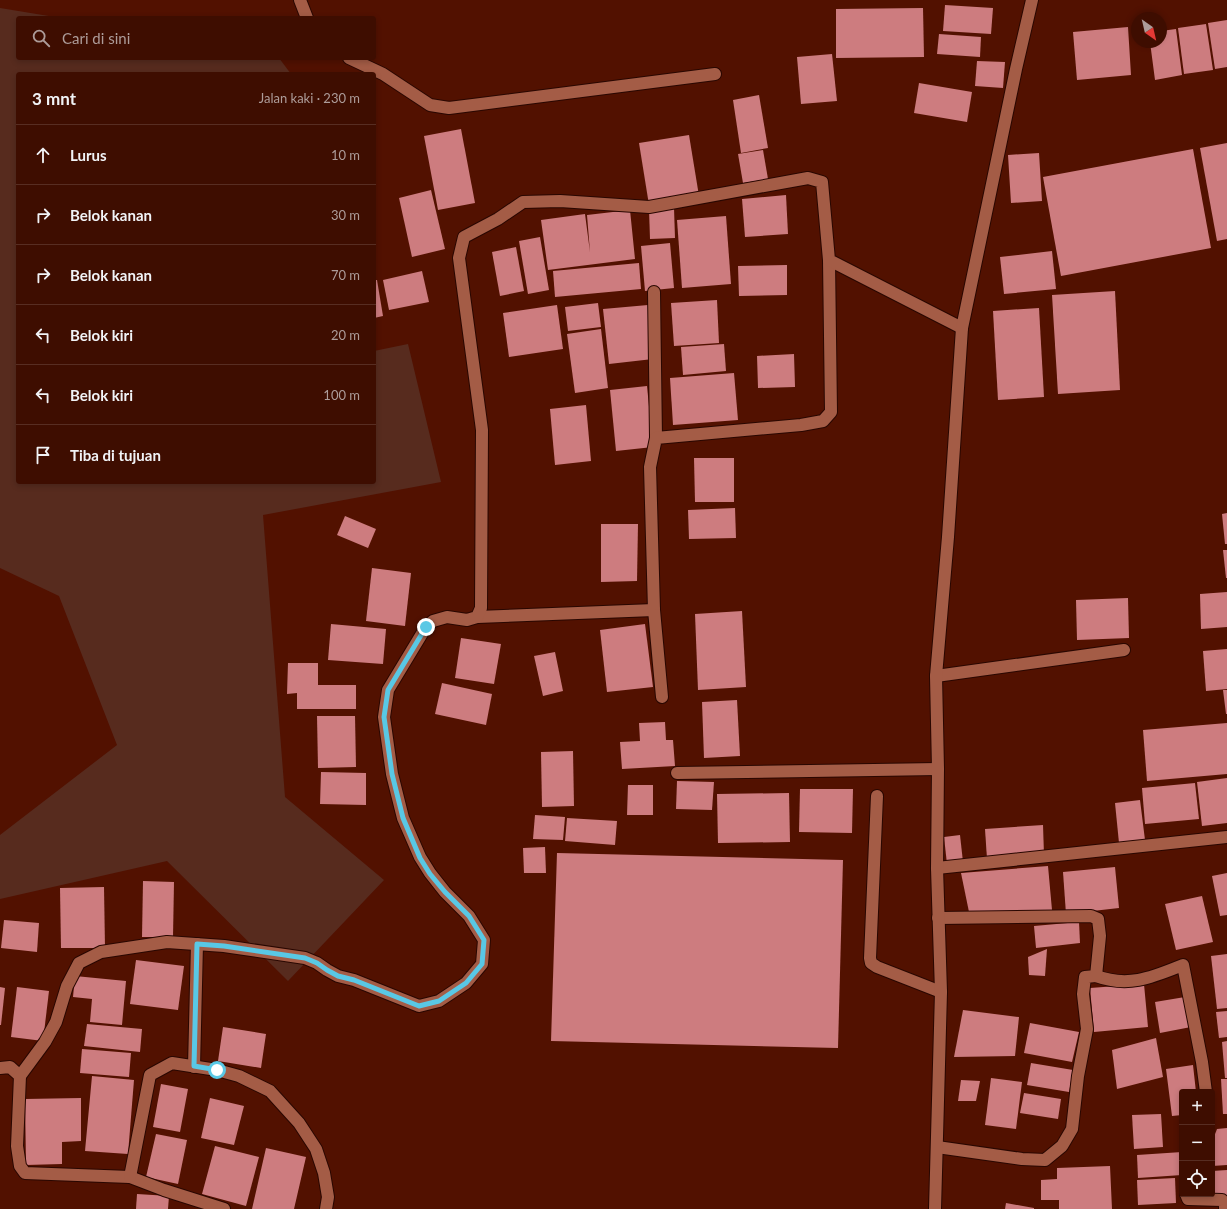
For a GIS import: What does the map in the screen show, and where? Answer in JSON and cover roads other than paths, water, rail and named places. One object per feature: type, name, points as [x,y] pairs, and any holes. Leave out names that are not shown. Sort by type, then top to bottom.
[{"type":"street","points":[[300,0],[306,16]]},
{"type":"street","points":[[935,1209],[940,992],[937,868],[938,769],[936,676],[948,538],[962,328],[1016,69],[1032,0]]},
{"type":"street","points":[[353,60],[383,74],[430,105],[449,108],[715,74]]},
{"type":"street","points":[[478,617],[481,608],[482,430],[459,258],[464,237],[498,219],[523,202],[560,201],[648,207],[808,178],[822,182],[829,260],[831,412],[824,421],[801,425],[656,438]]},
{"type":"street","points":[[829,260],[962,328]]},
{"type":"street","points":[[654,292],[656,438],[650,467],[654,610],[662,697]]},
{"type":"street","points":[[224,1209],[164,1190],[130,1177],[25,1172],[20,1166],[17,1146],[20,1076],[45,1042],[56,1022],[67,986],[78,963],[101,952],[167,942],[224,946],[305,958],[317,963],[338,976],[354,980],[419,1006],[439,1001],[466,983],[482,964],[484,940],[469,916],[445,892],[430,874],[412,841],[398,800],[392,774],[384,717],[388,690],[426,627],[433,621],[447,617],[467,620],[478,617],[654,610]]},
{"type":"street","points":[[936,676],[1124,650]]},
{"type":"street","points":[[677,774],[938,769]]},
{"type":"street","points":[[877,796],[870,963],[940,992]]},
{"type":"street","points":[[937,868],[1227,837]]},
{"type":"street","points":[[938,918],[1091,916],[1098,919],[1100,936],[1096,976]]},
{"type":"street","points":[[194,1066],[197,944]]},
{"type":"street","points":[[937,1147],[1022,1159],[1045,1160],[1062,1146],[1072,1129],[1078,1076],[1087,1029],[1083,994],[1085,977],[1096,976],[1109,980],[1129,982],[1150,979],[1183,965],[1202,1062],[1206,1089]]},
{"type":"street","points":[[130,1177],[150,1075],[172,1063],[194,1066],[239,1076],[270,1091],[298,1123],[316,1149],[324,1173],[328,1197],[326,1209]]},
{"type":"street","points":[[0,1068],[10,1067],[20,1076]]},
{"type":"street","points":[[1187,1197],[1188,1199],[1222,1200],[1225,1204],[1225,1209]]}]
